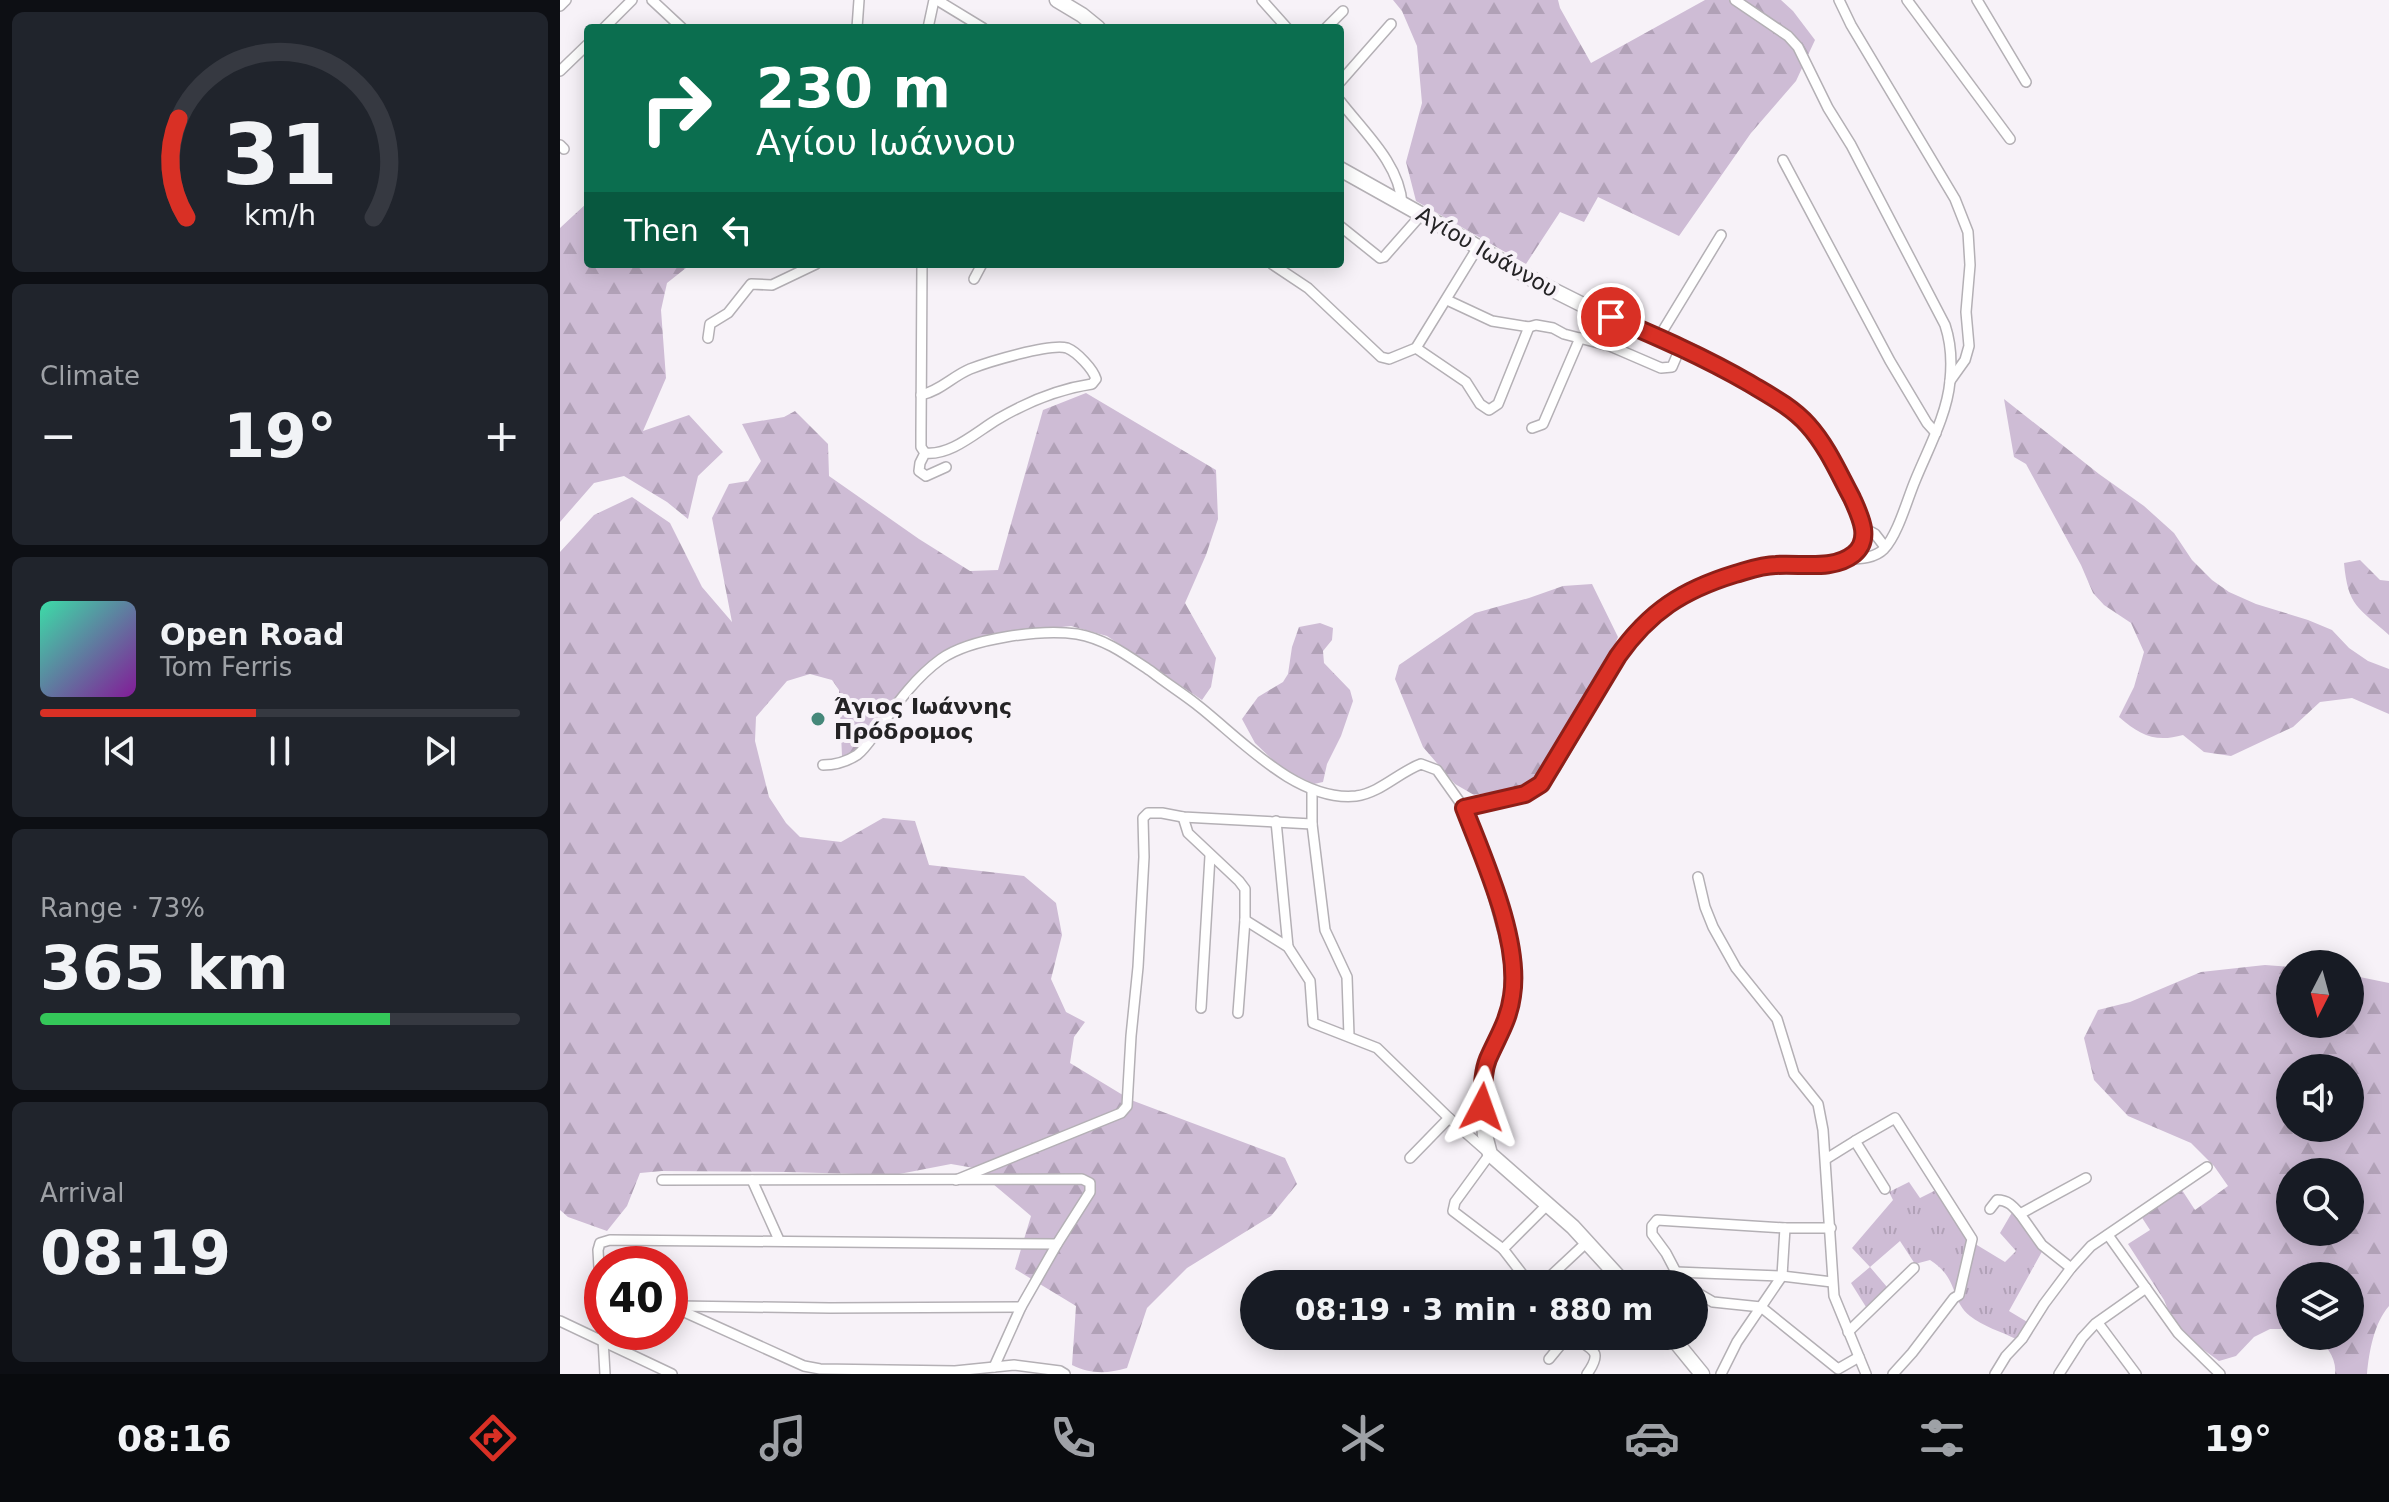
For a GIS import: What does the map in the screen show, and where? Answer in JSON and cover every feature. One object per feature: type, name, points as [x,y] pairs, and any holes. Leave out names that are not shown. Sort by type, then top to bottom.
[{"type":"street","points":[[560,6],[566,0]]},
{"type":"street","points":[[608,24],[632,0]]},
{"type":"street","points":[[652,0],[674,24]]},
{"type":"street","points":[[857,24],[859,0]]},
{"type":"street","points":[[929,24],[935,0],[976,24]]},
{"type":"street","points":[[1057,0],[1092,24]]},
{"type":"street","points":[[1262,0],[1283,24]]},
{"type":"street","points":[[1464,808],[1525,794],[1541,784],[1632,636],[1667,604],[1689,591],[1762,566],[1824,564],[1871,557],[1885,547],[1901,518],[1936,433],[1950,381],[1950,339],[1945,325],[1851,145],[1828,108],[1805,58],[1788,36],[1735,0]]},
{"type":"street","points":[[1839,0],[1955,199],[1968,232],[1970,265],[1966,312],[1969,346],[1965,360],[1950,381]]},
{"type":"street","points":[[1907,0],[2010,139]]},
{"type":"street","points":[[1977,0],[2026,82]]},
{"type":"street","points":[[1330,24],[1343,11]]},
{"type":"street","points":[[1344,77],[1391,24]]},
{"type":"street","points":[[560,71],[584,48]]},
{"type":"street","points":[[1344,106],[1388,165],[1398,182],[1402,204]]},
{"type":"street","points":[[1783,160],[1890,361],[1936,433]]},
{"type":"street","name":"Αγίου Ιωάννου","points":[[1344,171],[1537,282],[1587,307],[1681,346],[1767,393],[1808,425],[1835,467],[1864,528]]},
{"type":"street","points":[[1344,229],[1380,258],[1421,215]]},
{"type":"street","points":[[1659,337],[1721,235]]},
{"type":"street","points":[[1278,268],[1308,288],[1385,359],[1416,348],[1478,247]]},
{"type":"street","points":[[708,338],[710,324],[728,313],[751,284],[772,285],[808,268]]},
{"type":"street","points":[[922,268],[921,447],[925,453]]},
{"type":"street","points":[[974,279],[980,268]]},
{"type":"street","points":[[1447,300],[1492,321],[1543,326],[1610,346],[1666,369],[1672,367],[1681,346]]},
{"type":"street","points":[[1416,348],[1466,382],[1480,404],[1489,410],[1498,404],[1529,327]]},
{"type":"street","points":[[1532,428],[1543,424],[1580,338]]},
{"type":"street","points":[[921,395],[931,393],[970,369],[1058,348],[1073,352],[1096,379],[1092,384],[1060,390],[1030,403],[944,451],[925,453]]},
{"type":"street","points":[[925,453],[920,463],[922,475],[946,467]]},
{"type":"street","points":[[1846,559],[1859,549],[1864,528],[1875,534],[1885,547]]},
{"type":"street","points":[[823,765],[835,765],[860,753],[908,690],[943,658],[990,639],[1033,634],[1074,634],[1100,639],[1133,659],[1197,705],[1276,769],[1312,790],[1358,796],[1421,764],[1437,770],[1464,808],[1492,882],[1512,955],[1512,997],[1507,1018],[1485,1068],[1482,1107],[1490,1154]]},
{"type":"street","points":[[1312,790],[1312,824],[1325,930],[1347,977],[1349,1036]]},
{"type":"street","points":[[956,1180],[1121,1113],[1127,1106],[1138,967],[1143,818],[1148,813],[1312,824]]},
{"type":"street","points":[[1183,817],[1188,833],[1245,889],[1238,1013]]},
{"type":"street","points":[[1276,821],[1288,947]]},
{"type":"street","points":[[1201,1008],[1210,856]]},
{"type":"street","points":[[1698,877],[1713,927],[1736,968],[1777,1019],[1794,1074],[1818,1104],[1826,1159],[1834,1296],[1866,1374]]},
{"type":"street","points":[[1245,920],[1288,947],[1310,981],[1313,1023],[1377,1048],[1449,1118],[1548,1204],[1611,1270]]},
{"type":"street","points":[[1410,1158],[1449,1118]]},
{"type":"street","points":[[1826,1159],[1895,1118],[1972,1239],[1959,1295],[1893,1374]]},
{"type":"street","points":[[1855,1141],[1885,1189]]},
{"type":"street","points":[[1490,1154],[1452,1207],[1453,1211],[1503,1249],[1519,1270]]},
{"type":"street","points":[[1995,1374],[2071,1268],[2091,1246],[2207,1167]]},
{"type":"street","points":[[2020,1214],[2086,1178]]},
{"type":"street","points":[[662,1180],[1082,1179],[1090,1183],[1090,1192],[1021,1307],[994,1367]]},
{"type":"street","points":[[752,1180],[779,1240]]},
{"type":"street","points":[[1990,1209],[1997,1200],[2013,1205],[2042,1245],[2071,1268]]},
{"type":"street","points":[[1503,1249],[1548,1204]]},
{"type":"street","points":[[1675,1270],[1652,1234],[1652,1226],[1657,1220],[1831,1228]]},
{"type":"street","points":[[1721,1374],[1737,1342],[1782,1276],[1785,1228]]},
{"type":"street","points":[[2108,1235],[2178,1333],[2220,1374]]},
{"type":"street","points":[[599,1246],[610,1240],[1057,1244]]},
{"type":"street","points":[[1557,1270],[1587,1242]]},
{"type":"street","points":[[1848,1332],[1914,1268]]},
{"type":"street","points":[[1708,1273],[1782,1276],[1832,1282]]},
{"type":"street","points":[[2059,1374],[2082,1338],[2146,1288]]},
{"type":"street","points":[[1708,1299],[1761,1307],[1838,1369],[1859,1357]]},
{"type":"street","points":[[688,1306],[1021,1307]]},
{"type":"street","points":[[688,1314],[804,1366],[820,1369],[955,1371],[1014,1365],[1065,1374]]},
{"type":"street","points":[[560,1321],[584,1332]]},
{"type":"street","points":[[2098,1323],[2136,1374]]},
{"type":"street","points":[[603,1350],[605,1374]]},
{"type":"street","points":[[623,1350],[672,1374]]},
{"type":"street","points":[[1549,1359],[1557,1350]]},
{"type":"street","points":[[1587,1374],[1597,1357],[1591,1350]]},
{"type":"street","points":[[1682,1350],[1702,1374]]},
{"type":"green space","points":[[1393,0],[1558,0],[1591,63],[1705,0],[1781,0],[1815,40],[1796,81],[1751,133],[1679,236],[1598,197],[1584,222],[1560,212],[1526,264],[1416,201],[1406,162],[1422,103],[1417,46],[1402,11]]},
{"type":"green space","points":[[584,206],[584,268],[686,268],[667,283],[661,310],[666,378],[643,431],[689,415],[723,452],[698,476],[688,519],[624,476],[594,483],[560,522],[560,228]]},
{"type":"green space","points":[[1086,393],[1216,470],[1218,519],[1185,603],[1216,658],[1211,687],[1202,700],[1107,636],[1071,626],[1015,632],[929,665],[853,757],[842,756],[839,690],[832,680],[810,674],[787,681],[756,717],[755,741],[769,797],[786,823],[800,837],[841,842],[883,818],[915,821],[929,865],[1024,876],[1056,903],[1062,935],[1051,979],[1066,1012],[1085,1022],[1074,1037],[1070,1063],[1131,1100],[1285,1158],[1297,1184],[1271,1216],[1187,1268],[1147,1308],[1127,1368],[1106,1372],[1072,1365],[1076,1306],[1015,1269],[1031,1216],[974,1168],[951,1164],[894,1175],[640,1173],[627,1206],[607,1231],[568,1217],[560,1210],[560,552],[594,515],[632,497],[670,523],[702,587],[732,622],[712,518],[729,484],[748,481],[761,461],[742,424],[784,417],[795,411],[828,444],[829,476],[970,571],[998,570],[1043,410]]},
{"type":"green space","points":[[2004,399],[2144,506],[2174,533],[2192,560],[2229,592],[2332,630],[2349,648],[2368,661],[2389,669],[2389,714],[2352,698],[2320,702],[2293,727],[2231,756],[2204,752],[2183,735],[2164,738],[2148,736],[2119,717],[2134,687],[2144,652],[2131,623],[2104,605],[2093,593],[2026,464],[2014,457]]},
{"type":"green space","points":[[2360,560],[2380,580],[2389,581],[2389,635],[2362,612],[2348,589],[2344,563]]},
{"type":"green space","points":[[1592,584],[1618,637],[1541,774],[1519,788],[1474,795],[1455,784],[1423,747],[1395,679],[1399,665],[1475,613],[1563,586]]},
{"type":"green space","points":[[1320,623],[1333,628],[1332,640],[1323,651],[1324,663],[1350,690],[1353,701],[1327,764],[1323,782],[1314,784],[1281,768],[1255,743],[1242,719],[1258,697],[1283,682],[1288,674],[1299,627]]},
{"type":"green space","points":[[2276,966],[2276,1038],[2364,1038],[2364,978],[2389,983],[2389,1306],[2376,1329],[2367,1374],[2335,1374],[2328,1350],[2364,1350],[2364,1262],[2276,1262],[2276,1329],[2254,1337],[2236,1356],[2219,1361],[2190,1340],[2171,1317],[2164,1300],[2128,1244],[2150,1230],[2137,1210],[2180,1187],[2195,1210],[2228,1186],[2214,1166],[2191,1143],[2128,1116],[2094,1080],[2084,1038],[2098,1010],[2130,1002],[2201,972]]},
{"type":"green space","points":[[1909,1182],[1920,1198],[1938,1189],[1967,1239],[2005,1262],[2016,1251],[2000,1233],[2014,1209],[2044,1248],[2009,1311],[2029,1323],[2016,1339],[1970,1316],[1959,1303],[1946,1274],[1930,1260],[1915,1264],[1900,1241],[1870,1267],[1852,1248],[1893,1200],[1889,1192]]},
{"type":"green space","points":[[1870,1267],[1887,1287],[1866,1307],[1851,1283]]},
{"type":"place","name":"Άγιος Ιωάννης Πρόδρομος","points":[[818,719]]},
{"type":"route","points":[[1482,1107],[1485,1068],[1507,1018],[1514,978],[1512,955],[1492,882],[1464,808],[1525,794],[1541,784],[1618,656],[1648,619],[1667,604],[1689,591],[1762,566],[1837,562],[1852,555],[1862,543],[1864,528],[1854,503],[1817,436],[1796,414],[1767,393],[1695,353],[1611,317]]}]
